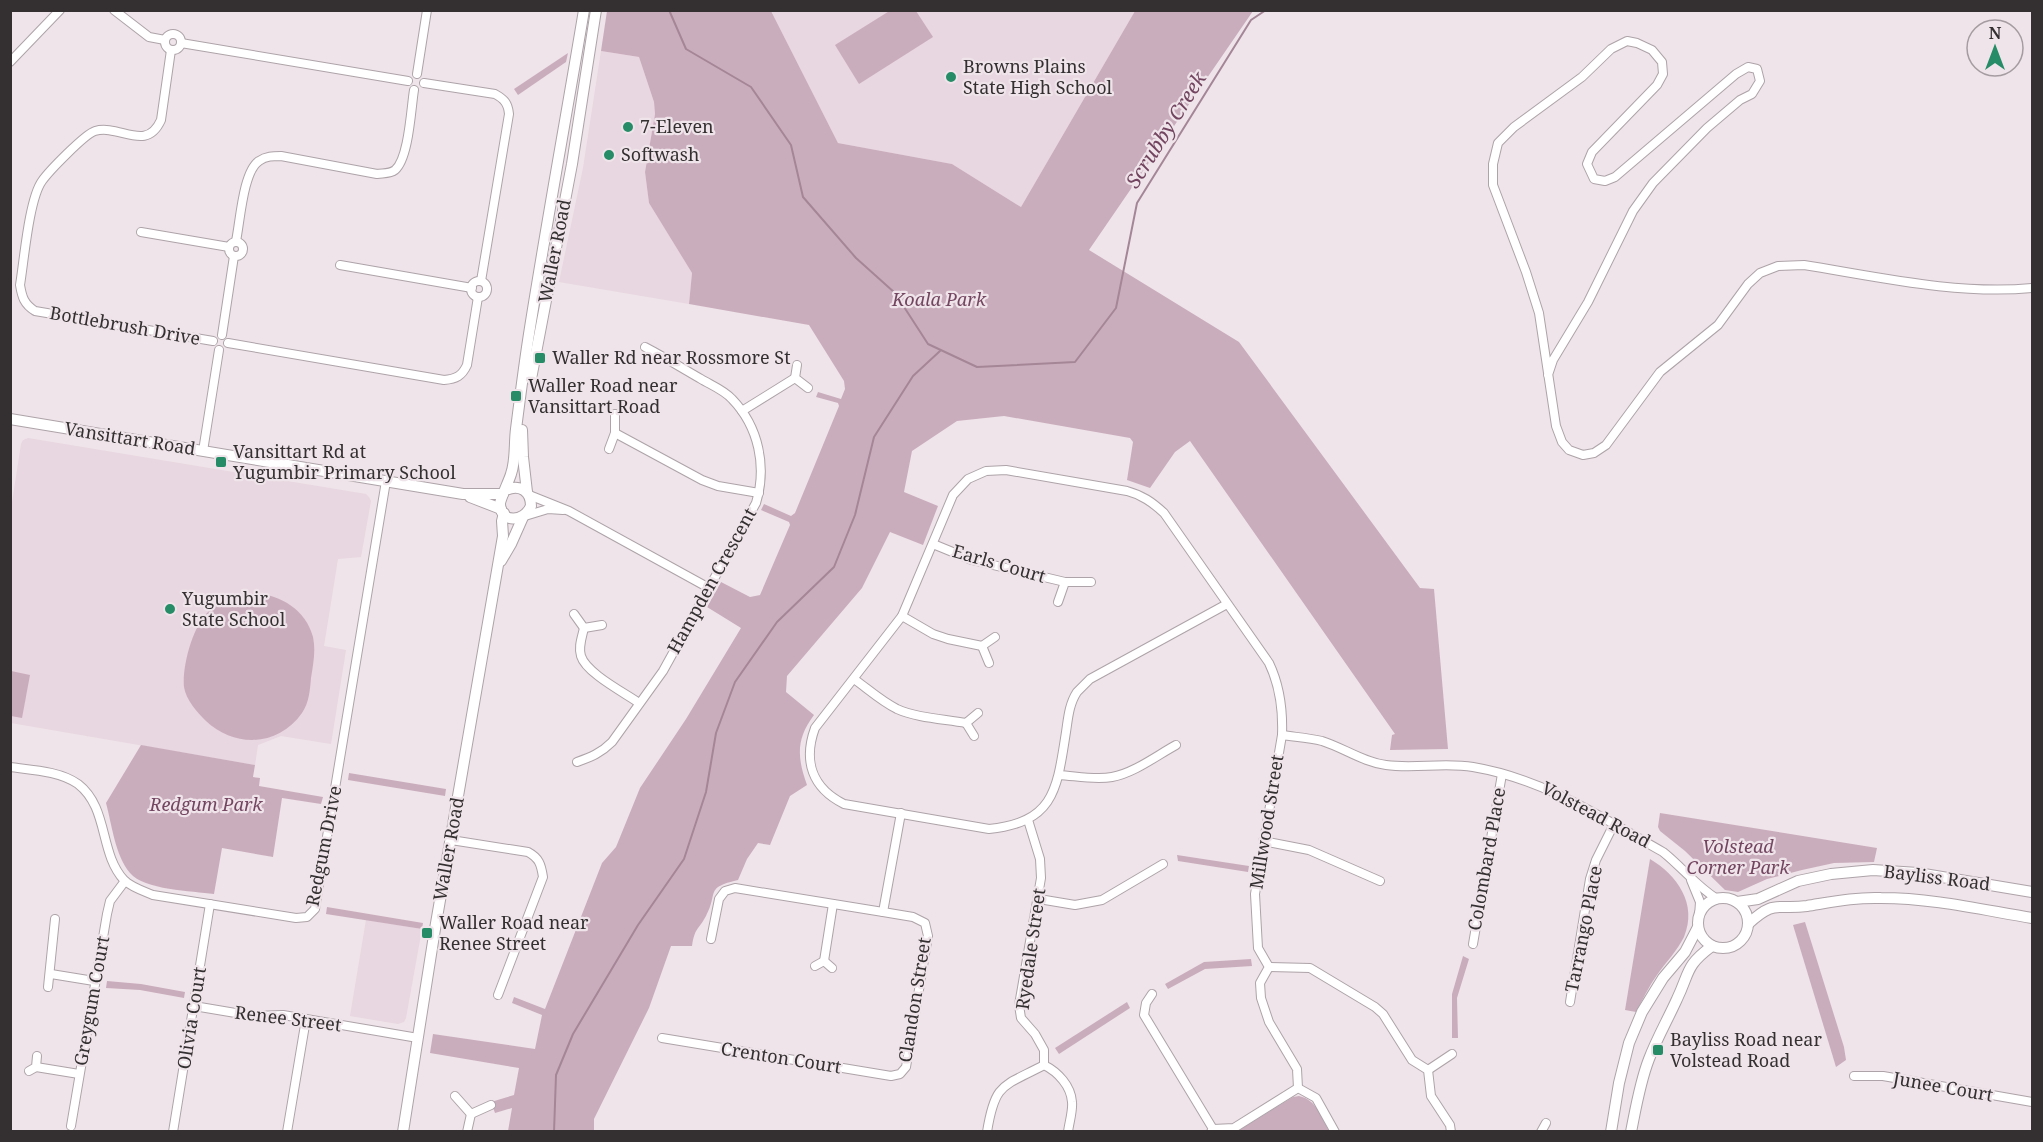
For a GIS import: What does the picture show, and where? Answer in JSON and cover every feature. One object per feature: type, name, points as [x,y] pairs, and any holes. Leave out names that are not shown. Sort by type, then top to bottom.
[{"type":"street","points":[[10,62],[60,10]]},
{"type":"street","points":[[114,10],[149,37],[165,40]]},
{"type":"street","points":[[417,74],[428,10]]},
{"type":"street","name":"Waller Road","points":[[497,566],[512,544],[531,506],[523,457],[522,427],[584,10]]},
{"type":"street","name":"Waller Road","points":[[403,1131],[503,536],[500,501],[514,466],[516,429],[529,337],[579,122],[596,10]]},
{"type":"street","points":[[173,34],[178,36],[181,43],[176,49],[171,50],[165,45],[165,40],[173,34]]},
{"type":"street","points":[[1548,375],[1553,360],[1588,302],[1634,211],[1653,183],[1707,128],[1740,100],[1752,94],[1760,81],[1757,69],[1748,67],[1736,74],[1615,177],[1605,181],[1594,179],[1587,164],[1592,152],[1657,85],[1664,74],[1662,62],[1652,50],[1627,41],[1611,49],[1582,77],[1514,127],[1498,143],[1493,164],[1493,185],[1539,313],[1548,375],[1556,426],[1562,442],[1569,450],[1583,454],[1594,453],[1606,445],[1660,372],[1718,325],[1748,284],[1760,273],[1778,266],[1804,265],[1967,289],[2032,288]]},
{"type":"street","points":[[181,43],[408,81]]},
{"type":"street","name":"Bottlebrush Drive","points":[[171,50],[161,120],[156,129],[150,134],[141,136],[106,130],[95,131],[85,137],[42,181],[34,197],[20,285],[21,296],[27,306],[35,311],[213,341]]},
{"type":"street","points":[[408,81],[411,76],[417,74],[423,77],[424,83],[421,89],[414,90]]},
{"type":"street","points":[[408,81],[414,90]]},
{"type":"street","points":[[424,83],[495,94],[504,99],[508,105],[509,114],[481,281]]},
{"type":"street","points":[[236,241],[249,173],[256,162],[268,156],[281,156],[377,174],[389,173],[398,168],[405,154],[414,90]]},
{"type":"street","points":[[566,120],[579,122]]},
{"type":"street","points":[[141,232],[240,255],[243,250],[242,244],[236,241]]},
{"type":"street","points":[[222,335],[231,243],[236,241]]},
{"type":"street","points":[[340,265],[472,288]]},
{"type":"street","points":[[478,297],[474,295],[472,288],[476,282],[481,281]]},
{"type":"street","points":[[478,297],[483,296],[487,289],[481,281]]},
{"type":"street","points":[[228,344],[444,380],[458,378],[467,366],[478,297]]},
{"type":"street","points":[[222,335],[217,336],[213,341],[215,348],[224,350],[228,344]]},
{"type":"street","points":[[222,335],[227,339],[228,344]]},
{"type":"street","name":"Hampden Crescent","points":[[577,762],[591,758],[612,742],[663,671],[756,503],[759,493],[761,464],[759,450],[750,425],[732,398],[645,347]]},
{"type":"street","points":[[202,451],[219,350]]},
{"type":"street","points":[[742,411],[795,378],[797,365]]},
{"type":"street","points":[[795,378],[808,388]]},
{"type":"street","points":[[609,449],[615,433],[615,414]]},
{"type":"street","name":"Vansittart Road","points":[[11,423],[202,451],[463,494],[504,492]]},
{"type":"street","points":[[615,433],[702,480],[718,486],[759,493]]},
{"type":"street","name":"Millwood Street","points":[[1028,820],[1011,827],[989,829],[844,804],[830,797],[818,783],[810,766],[809,744],[815,728],[902,616],[953,495],[968,479],[986,471],[1006,470],[1127,490],[1141,495],[1164,513],[1269,663],[1276,678],[1282,717],[1282,735],[1255,894],[1258,948],[1269,967]]},
{"type":"street","name":"Redgum Drive","points":[[125,881],[153,895],[296,918],[307,917],[315,909],[386,482]]},
{"type":"street","points":[[504,492],[517,487],[569,511],[709,588]]},
{"type":"street","name":"Vansittart Road","points":[[463,494],[502,511]]},
{"type":"street","points":[[502,511],[513,518],[548,509],[569,511]]},
{"type":"street","name":"Earls Court","points":[[933,544],[972,560],[1065,582],[1091,582]]},
{"type":"street","name":"Earls Court","points":[[1058,602],[1065,582]]},
{"type":"street","points":[[1028,820],[1050,799],[1059,775],[1070,709],[1077,692],[1090,679],[1227,604]]},
{"type":"street","points":[[574,614],[584,628],[580,647],[581,657],[587,667],[639,704]]},
{"type":"street","points":[[902,616],[933,634],[982,646],[995,637]]},
{"type":"street","points":[[584,628],[602,625]]},
{"type":"street","points":[[982,646],[989,663]]},
{"type":"street","points":[[854,679],[898,710],[966,723],[974,736]]},
{"type":"street","points":[[966,723],[978,713]]},
{"type":"street","name":"Volstead Road","points":[[1282,735],[1322,741],[1359,758],[1386,765],[1446,764],[1473,767],[1528,780],[1556,792],[1664,852],[1689,877],[1717,899]]},
{"type":"street","points":[[1059,775],[1113,777],[1176,745]]},
{"type":"street","points":[[10,767],[59,775],[77,784],[90,796],[98,812],[115,868],[125,881]]},
{"type":"street","name":"Colombard Place","points":[[1473,944],[1502,774]]},
{"type":"street","points":[[711,939],[719,898],[725,891],[735,888],[884,912],[901,813]]},
{"type":"street","name":"Ryedale Street","points":[[1028,820],[1040,859],[1041,878],[1019,1005],[1021,1018],[1035,1034],[1044,1050],[1044,1065]]},
{"type":"street","name":"Tarrango Place","points":[[1570,1002],[1590,879],[1596,860],[1614,824]]},
{"type":"street","points":[[451,840],[528,852],[538,858],[542,867],[543,877],[498,995]]},
{"type":"street","points":[[1263,841],[1309,850],[1380,881]]},
{"type":"street","points":[[1039,899],[1075,905],[1102,900],[1163,864]]},
{"type":"street","name":"Bayliss Road","points":[[1717,899],[1731,899],[1737,902],[1758,899],[1798,881],[1831,874],[1873,870],[1918,873],[2032,892]]},
{"type":"street","name":"Volstead Road","points":[[1689,877],[1700,902],[1698,922]]},
{"type":"street","name":"Greygum Court","points":[[71,1126],[94,981],[110,901],[125,881]]},
{"type":"street","name":"Bayliss Road","points":[[1712,946],[1728,948],[1736,945],[1743,939],[1748,924],[1762,911],[1772,907],[1804,906],[1850,898],[1881,897],[1915,900],[2032,918]]},
{"type":"street","points":[[1611,1131],[1629,1043],[1638,1023],[1663,978],[1685,952],[1706,905],[1717,899]]},
{"type":"street","points":[[1737,902],[1743,908],[1748,924]]},
{"type":"street","name":"Olivia Court","points":[[173,1131],[210,904]]},
{"type":"street","points":[[815,966],[824,960],[834,904]]},
{"type":"street","name":"Clandon Street","points":[[884,912],[913,917],[925,923],[928,936],[906,1067],[900,1074]]},
{"type":"street","points":[[48,987],[55,919]]},
{"type":"street","points":[[1631,1131],[1639,1090],[1652,1052],[1677,1000],[1687,970],[1712,946],[1700,935],[1698,922]]},
{"type":"street","points":[[824,960],[832,968]]},
{"type":"street","points":[[1298,1088],[1297,1070],[1269,1022],[1261,998],[1260,983],[1269,967],[1310,968],[1375,1007],[1383,1014],[1412,1060],[1428,1070]]},
{"type":"street","points":[[51,974],[94,981]]},
{"type":"street","points":[[1152,994],[1146,1003],[1144,1015],[1212,1130],[1234,1128],[1298,1088]]},
{"type":"street","name":"Renee Street","points":[[194,1006],[253,1016],[284,1015],[418,1038]]},
{"type":"street","points":[[287,1131],[306,1019]]},
{"type":"street","name":"Crenton Court","points":[[662,1038],[891,1076],[900,1074]]},
{"type":"street","points":[[1428,1070],[1452,1054]]},
{"type":"street","points":[[37,1056],[33,1069],[79,1074]]},
{"type":"street","points":[[987,1131],[991,1105],[996,1094],[1003,1087],[1044,1065],[1056,1071],[1068,1088],[1072,1102],[1068,1131]]},
{"type":"street","points":[[1428,1070],[1431,1096],[1450,1125],[1451,1131]]},
{"type":"street","name":"Junee Court","points":[[1854,1076],[1883,1076],[2032,1102]]},
{"type":"street","points":[[1298,1088],[1316,1098],[1335,1131]]},
{"type":"street","points":[[455,1096],[471,1114]]},
{"type":"street","points":[[471,1114],[491,1105]]},
{"type":"street","points":[[468,1131],[471,1114]]},
{"type":"street","points":[[1541,1131],[1546,1123]]},
{"type":"shaded area","name":"Browns Plains State High School","points":[[771,11],[1135,11],[1021,207],[952,164],[838,143]]},
{"type":"shaded area","points":[[601,51],[639,57],[654,102],[655,114],[645,172],[649,203],[692,273],[689,304],[559,282],[583,168]]},
{"type":"shaded area","name":"Yugumbir State School","points":[[28,438],[366,494],[369,497],[371,501],[361,557],[338,559],[324,646],[346,650],[331,744],[281,736],[258,745],[255,765],[11,723],[11,509],[21,444]]},
{"type":"shaded area","points":[[366,920],[422,929],[404,1022],[398,1024],[350,1016]]},
{"type":"green space","points":[[891,10],[916,11],[933,37],[859,84],[835,45]]},
{"type":"green space","name":"Koala Park","points":[[607,11],[771,11],[838,143],[952,164],[1021,207],[1135,11],[1253,11],[1089,250],[1239,342],[1420,588],[1434,589],[1448,749],[1390,750],[1392,735],[1395,734],[1190,441],[1175,452],[1150,488],[1127,480],[1133,442],[1130,438],[1004,416],[957,421],[912,451],[904,492],[938,506],[923,545],[890,532],[862,588],[787,676],[786,692],[814,715],[804,732],[800,749],[801,766],[807,785],[790,796],[770,845],[758,843],[747,859],[738,880],[716,889],[710,908],[696,932],[692,946],[671,946],[649,1008],[594,1119],[594,1131],[508,1131],[512,1108],[495,1113],[491,1102],[514,1095],[519,1068],[430,1053],[433,1034],[535,1049],[542,1015],[512,1003],[514,997],[545,1009],[602,863],[616,847],[640,788],[686,719],[741,628],[707,607],[721,582],[750,597],[760,595],[790,525],[789,522],[761,510],[764,504],[791,516],[795,513],[839,406],[838,403],[816,397],[818,392],[841,399],[845,389],[844,381],[809,325],[689,304],[692,273],[649,203],[645,172],[655,114],[654,102],[639,57],[601,51]]},
{"type":"green space","points":[[568,53],[566,62],[518,95],[514,89]]},
{"type":"green space","points":[[255,593],[274,597],[298,612],[310,627],[314,647],[309,696],[302,713],[281,732],[269,738],[256,740],[230,736],[217,730],[196,710],[187,697],[184,687],[187,657],[203,617],[225,601]]},
{"type":"green space","points":[[11,671],[30,675],[22,718],[11,716]]},
{"type":"green space","name":"Redgum Park","points":[[141,745],[255,765],[253,777],[260,778],[259,786],[323,797],[321,804],[282,798],[273,857],[222,848],[214,894],[169,889],[146,883],[130,873],[121,858],[106,803]]},
{"type":"green space","points":[[349,773],[446,789],[445,796],[348,780]]},
{"type":"green space","name":"Volstead Corner Park","points":[[1660,813],[1877,848],[1874,862],[1834,863],[1767,879],[1738,892],[1725,890],[1685,851],[1660,831],[1658,827]]},
{"type":"green space","points":[[1177,855],[1249,866],[1248,872],[1178,861]]},
{"type":"green space","name":"Volstead Corner Park","points":[[1650,859],[1669,873],[1682,892],[1687,902],[1688,925],[1684,937],[1654,979],[1636,1012],[1625,1010]]},
{"type":"green space","points":[[327,907],[423,923],[422,929],[326,914]]},
{"type":"green space","points":[[1805,922],[1844,1047],[1846,1060],[1836,1067],[1793,925]]},
{"type":"green space","points":[[1463,956],[1469,959],[1457,998],[1458,1038],[1452,1038],[1452,994]]},
{"type":"green space","points":[[1251,959],[1252,966],[1205,969],[1168,989],[1165,984],[1204,962]]},
{"type":"green space","points":[[107,981],[185,992],[184,998],[140,990],[106,988]]},
{"type":"green space","points":[[1127,1002],[1130,1008],[1059,1054],[1055,1048]]},
{"type":"green space","points":[[1299,1096],[1314,1105],[1329,1131],[1236,1132],[1293,1097]]},
{"type":"waterway","name":"Scrubby Creek","points":[[669,10],[686,49],[751,87],[791,145],[803,197],[856,258],[895,293],[928,344],[977,367],[1075,362],[1116,308],[1137,203],[1251,20],[1266,10]]},
{"type":"waterway","points":[[554,1132],[556,1075],[573,1034],[638,925],[684,859],[706,792],[716,733],[735,682],[777,622],[834,567],[855,515],[874,437],[913,376],[940,351]]},
{"type":"place","name":"Browns Plains State High School","points":[[951,77]]},
{"type":"place","name":"7-Eleven","points":[[628,127]]},
{"type":"place","name":"Softwash","points":[[609,155]]},
{"type":"place","name":"Waller Rd near Rossmore St","points":[[540,358]]},
{"type":"place","name":"Waller Road near Vansittart Road","points":[[516,396]]},
{"type":"place","name":"Vansittart Rd at Yugumbir Primary School","points":[[221,462]]},
{"type":"place","name":"Yugumbir State School","points":[[170,609]]},
{"type":"place","name":"Waller Road near Renee Street","points":[[427,933]]},
{"type":"place","name":"Bayliss Road near Volstead Road","points":[[1658,1050]]}]
